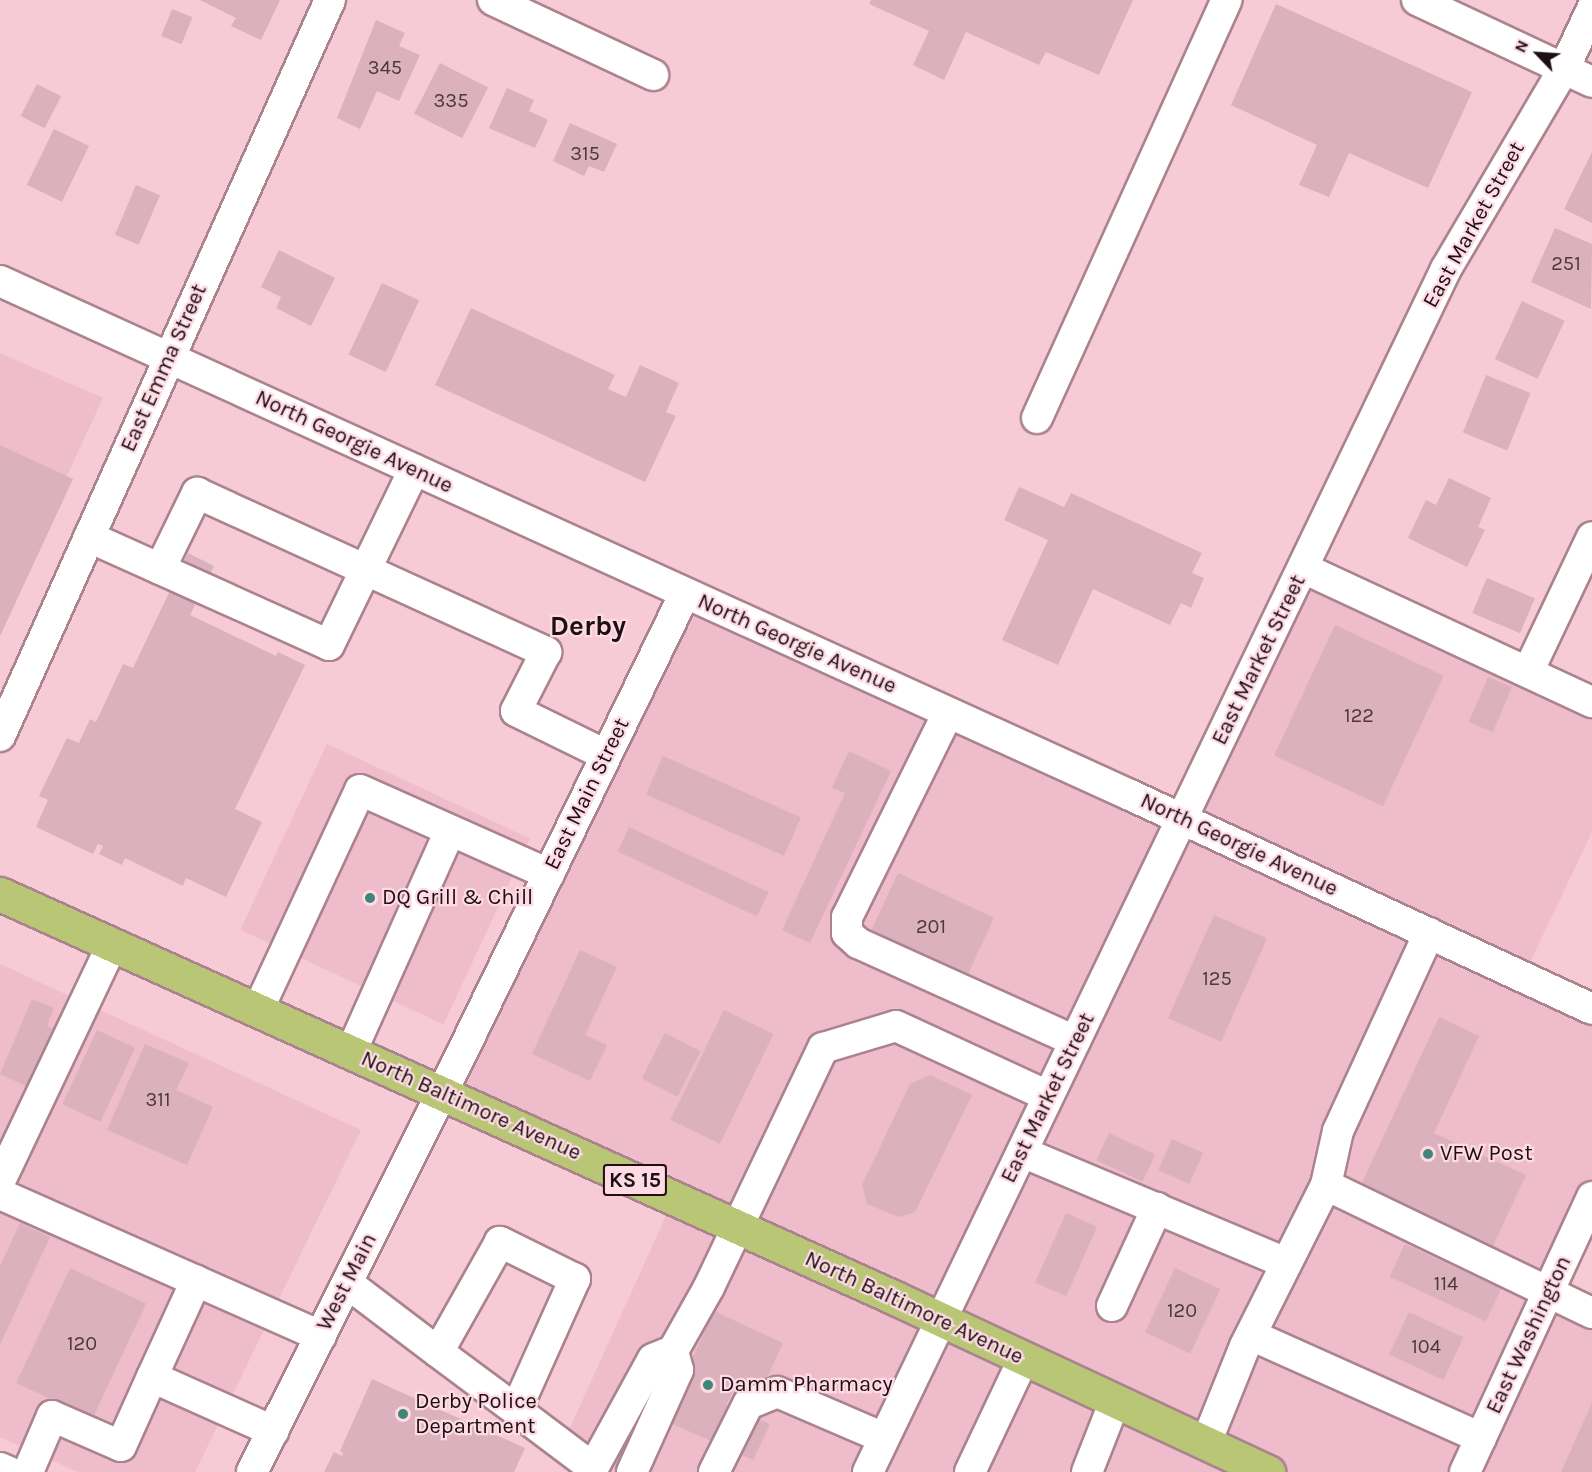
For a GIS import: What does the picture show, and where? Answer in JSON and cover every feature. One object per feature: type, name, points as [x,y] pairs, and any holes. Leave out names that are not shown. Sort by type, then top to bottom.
[{"type":"main road","name":"North Baltimore Avenue","points":[[0,894],[736,1226],[1268,1472]]},
{"type":"street","name":"East Emma Street","points":[[2,728],[330,0]]},
{"type":"street","points":[[493,0],[653,75]]},
{"type":"street","points":[[1037,418],[1227,0]]},
{"type":"street","points":[[1417,0],[1592,82]]},
{"type":"street","name":"East Market Street","points":[[868,1472],[1446,269],[1564,69],[1592,9]]},
{"type":"street","name":"North Georgie Avenue","points":[[0,281],[1182,819],[1592,1009]]},
{"type":"street","points":[[89,537],[329,645],[414,470]]},
{"type":"street","points":[[160,569],[196,493],[546,652],[516,711],[606,755]]},
{"type":"street","points":[[1528,672],[1592,537]]},
{"type":"street","points":[[1303,568],[1592,702]]},
{"type":"street","name":"East Main Street","points":[[442,1092],[685,593]]},
{"type":"street","points":[[948,713],[847,918],[847,933],[858,943],[1075,1041]]},
{"type":"street","points":[[258,1010],[360,790],[549,874]]},
{"type":"street","points":[[351,1052],[450,831]]},
{"type":"street","points":[[1206,1443],[1251,1335],[1326,1185],[1338,1131],[1429,933]]},
{"type":"street","points":[[112,945],[2,1196],[321,1336]]},
{"type":"street","points":[[347,1283],[595,1471],[653,1359],[673,1351],[709,1287],[736,1226],[823,1048],[896,1026],[1048,1096]]},
{"type":"street","name":"West Main","points":[[252,1472],[442,1092]]},
{"type":"street","points":[[1022,1152],[1286,1263]]},
{"type":"street","points":[[1326,1185],[1592,1313]]},
{"type":"street","name":"East Washington","points":[[1465,1472],[1592,1197]]},
{"type":"street","points":[[1112,1306],[1157,1208]]},
{"type":"street","points":[[438,1352],[500,1242],[575,1279],[516,1410]]},
{"type":"street","points":[[28,1472],[52,1416],[121,1446],[196,1281]]},
{"type":"street","points":[[1251,1335],[1481,1438]]},
{"type":"street","points":[[632,1472],[678,1370],[673,1351]]},
{"type":"street","points":[[970,1472],[1024,1358]]},
{"type":"street","points":[[152,1377],[273,1431]]},
{"type":"street","points":[[714,1472],[748,1404],[777,1392],[884,1438]]},
{"type":"street","points":[[1087,1472],[1115,1401]]},
{"type":"street","points":[[0,1468],[9,1472]]},
{"type":"shaded area","points":[[0,353],[103,398],[0,620]]},
{"type":"shaded area","points":[[1303,568],[1592,702],[1592,832],[1523,977],[1592,1009],[1592,1197],[1548,1293],[1592,1313],[1592,1472],[597,1472],[559,1452],[674,1198],[442,1093],[685,593],[1182,819]]},
{"type":"shaded area","points":[[327,744],[530,839],[443,1024],[240,930]]},
{"type":"shaded area","points":[[0,964],[361,1130],[195,1472],[78,1472],[0,1437]]},
{"type":"building","points":[[200,0],[280,0],[261,40],[231,26],[236,18]]},
{"type":"building","points":[[871,0],[1133,0],[1099,75],[1046,52],[1039,65],[966,32],[944,80],[913,65],[929,31],[869,4]]},
{"type":"building","points":[[1276,4],[1472,92],[1428,188],[1349,153],[1329,197],[1299,185],[1317,145],[1231,105]]},
{"type":"building","points":[[172,9],[192,17],[182,44],[161,36]]},
{"type":"building","points":[[376,20],[405,33],[399,46],[420,55],[399,101],[377,91],[360,129],[337,118]]},
{"type":"building","points":[[440,63],[488,88],[462,138],[414,114]]},
{"type":"building","points":[[37,84],[61,96],[45,128],[21,116]]},
{"type":"building","points":[[507,88],[534,100],[529,111],[548,120],[535,148],[489,128]]},
{"type":"building","points":[[570,123],[617,144],[604,172],[589,166],[584,176],[553,161]]},
{"type":"building","points":[[54,129],[89,146],[62,202],[27,185]]},
{"type":"building","points":[[1592,152],[1592,223],[1564,209]]},
{"type":"building","points":[[136,185],[160,195],[139,245],[115,235]]},
{"type":"building","points":[[1555,228],[1592,244],[1591,309],[1531,282]]},
{"type":"building","points":[[279,250],[335,278],[311,326],[276,308],[281,297],[261,287]]},
{"type":"building","points":[[382,283],[419,300],[386,372],[349,355]]},
{"type":"building","points":[[1522,301],[1565,321],[1538,379],[1495,359]]},
{"type":"building","points":[[471,308],[615,375],[608,389],[626,397],[640,365],[679,383],[666,412],[676,416],[645,482],[435,385]]},
{"type":"building","points":[[1486,375],[1531,393],[1507,450],[1463,432]]},
{"type":"building","points":[[0,445],[73,479],[0,636]]},
{"type":"building","points":[[1449,478],[1491,498],[1478,527],[1485,530],[1467,567],[1408,538],[1426,500],[1436,505]]},
{"type":"building","points":[[1019,487],[1064,507],[1071,493],[1202,553],[1192,573],[1204,578],[1191,608],[1181,603],[1170,625],[1093,589],[1058,665],[1002,640],[1048,540],[1004,520]]},
{"type":"building","points":[[188,553],[214,566],[190,615],[276,656],[278,652],[305,665],[235,809],[262,822],[226,897],[186,878],[183,886],[125,858],[122,865],[99,854],[103,846],[98,844],[93,854],[36,827],[48,800],[39,796],[67,738],[79,743],[90,719],[96,722],[123,664],[133,668]]},
{"type":"building","points":[[1487,578],[1535,598],[1520,633],[1472,613]]},
{"type":"building","points":[[1335,625],[1444,676],[1383,806],[1274,756]]},
{"type":"building","points":[[1488,677],[1512,687],[1493,732],[1469,722]]},
{"type":"building","points":[[849,751],[891,771],[810,943],[782,930],[845,793],[832,788]]},
{"type":"building","points":[[663,756],[801,817],[784,856],[646,794]]},
{"type":"building","points":[[629,827],[769,892],[757,917],[618,851]]},
{"type":"building","points":[[898,873],[994,918],[965,980],[869,936]]},
{"type":"building","points":[[1214,915],[1267,939],[1221,1042],[1168,1018]]},
{"type":"building","points":[[580,950],[617,967],[585,1035],[607,1045],[590,1081],[532,1054]]},
{"type":"building","points":[[32,999],[54,1008],[47,1026],[57,1030],[32,1089],[0,1074]]},
{"type":"building","points":[[724,1010],[773,1034],[720,1144],[671,1120]]},
{"type":"building","name":"VFW Post","points":[[1439,1017],[1479,1036],[1434,1133],[1526,1175],[1492,1248],[1360,1187]]},
{"type":"building","points":[[97,1030],[135,1048],[100,1122],[62,1104]]},
{"type":"building","points":[[665,1033],[701,1051],[677,1097],[642,1078]]},
{"type":"building","points":[[145,1044],[189,1063],[176,1090],[213,1107],[187,1165],[107,1130]]},
{"type":"building","points":[[930,1075],[972,1095],[915,1212],[899,1217],[867,1204],[862,1185],[910,1084]]},
{"type":"building","points":[[1109,1133],[1155,1155],[1143,1182],[1096,1160]]},
{"type":"building","points":[[1172,1139],[1203,1153],[1189,1184],[1158,1170]]},
{"type":"building","points":[[1066,1213],[1097,1227],[1066,1296],[1035,1282]]},
{"type":"building","points":[[20,1223],[50,1237],[0,1345],[0,1266]]},
{"type":"building","points":[[1405,1244],[1501,1289],[1486,1321],[1390,1277]]},
{"type":"building","points":[[70,1268],[146,1303],[92,1419],[16,1383]]},
{"type":"building","points":[[1175,1268],[1220,1289],[1190,1353],[1145,1332]]},
{"type":"building","name":"Damm Pharmacy","points":[[714,1311],[783,1343],[761,1391],[738,1380],[726,1405],[770,1424],[753,1460],[664,1420]]},
{"type":"building","points":[[1409,1312],[1463,1337],[1444,1380],[1389,1355]]},
{"type":"building","name":"Derby Police Department","points":[[372,1379],[525,1448],[514,1472],[324,1472],[334,1452],[342,1456],[343,1453],[340,1451]]},
{"type":"building","points":[[1592,1403],[1592,1472],[1561,1472]]},
{"type":"place","name":"DQ Grill & Chill","points":[[370,898]]},
{"type":"place","name":"VFW Post","points":[[1428,1154]]},
{"type":"place","name":"Damm Pharmacy","points":[[708,1385]]},
{"type":"place","name":"Derby Police Department","points":[[403,1414]]},
{"type":"district","name":"Derby","points":[[588,626]]}]
